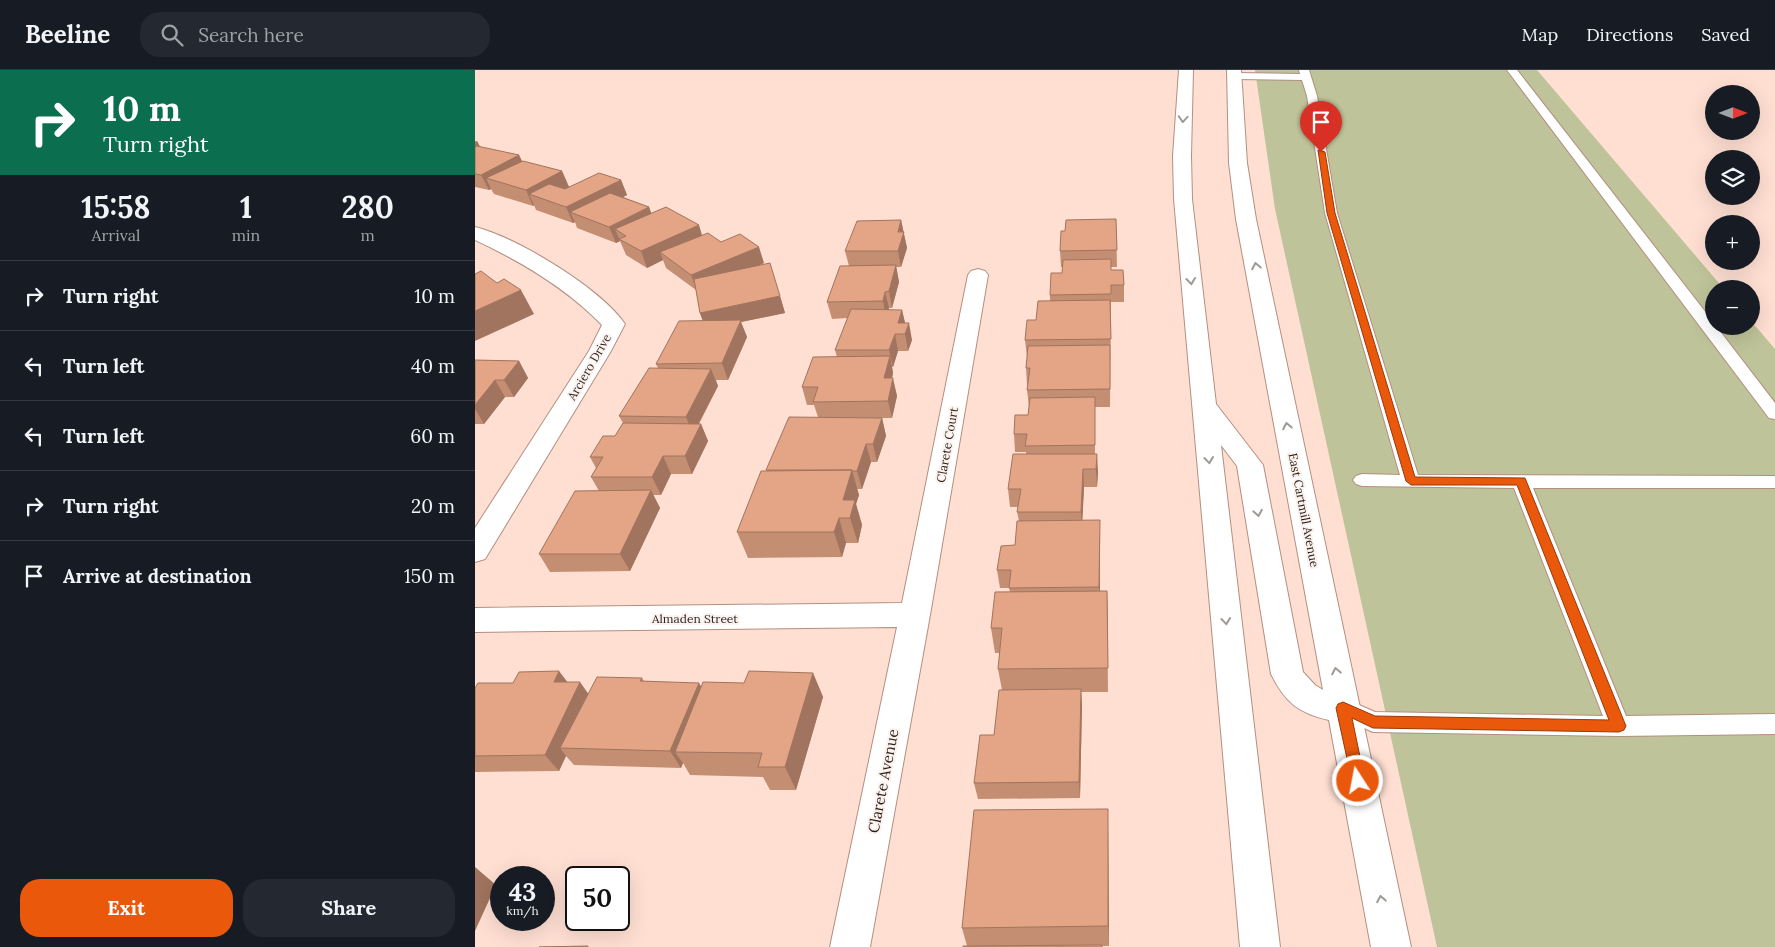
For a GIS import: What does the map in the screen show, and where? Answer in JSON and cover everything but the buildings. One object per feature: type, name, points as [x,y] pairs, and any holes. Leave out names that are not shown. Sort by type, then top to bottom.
[{"type":"main road","points":[[1186,70],[1181,156],[1183,199],[1260,947]]},
{"type":"main road","name":"East Cartmill Avenue","points":[[1235,73],[1238,163],[1246,219],[1391,947]]},
{"type":"main road","name":"Arciero Drive","points":[[475,233],[549,269],[595,304],[614,324],[600,351],[475,551]]},
{"type":"main road","name":"Clarete Court","points":[[915,615],[978,275]]},
{"type":"main road","points":[[1203,404],[1250,465],[1282,657],[1289,680],[1302,695],[1314,702],[1343,708]]},
{"type":"main road","name":"Almaden Street","points":[[475,620],[915,615]]},
{"type":"main road","name":"Clarete Avenue","points":[[850,947],[915,615]]},
{"type":"lane","points":[[1511,70],[1775,414]]},
{"type":"lane","points":[[1235,73],[1305,73],[1312,96],[1331,213],[1411,481]]},
{"type":"lane","points":[[1362,480],[1775,482]]},
{"type":"lane","points":[[1521,481],[1619,726]]},
{"type":"lane","points":[[1343,708],[1373,722],[1619,726],[1775,724]]},
{"type":"green space","points":[[1255,70],[1537,70],[1705,267],[1705,270],[1708,270],[1716,280],[1705,280],[1705,335],[1760,335],[1760,332],[1775,349],[1775,947],[1437,947],[1275,209]]},
{"type":"route","points":[[1321,152],[1331,213],[1411,481],[1521,481],[1619,726],[1373,722],[1343,708],[1358,781]]}]
